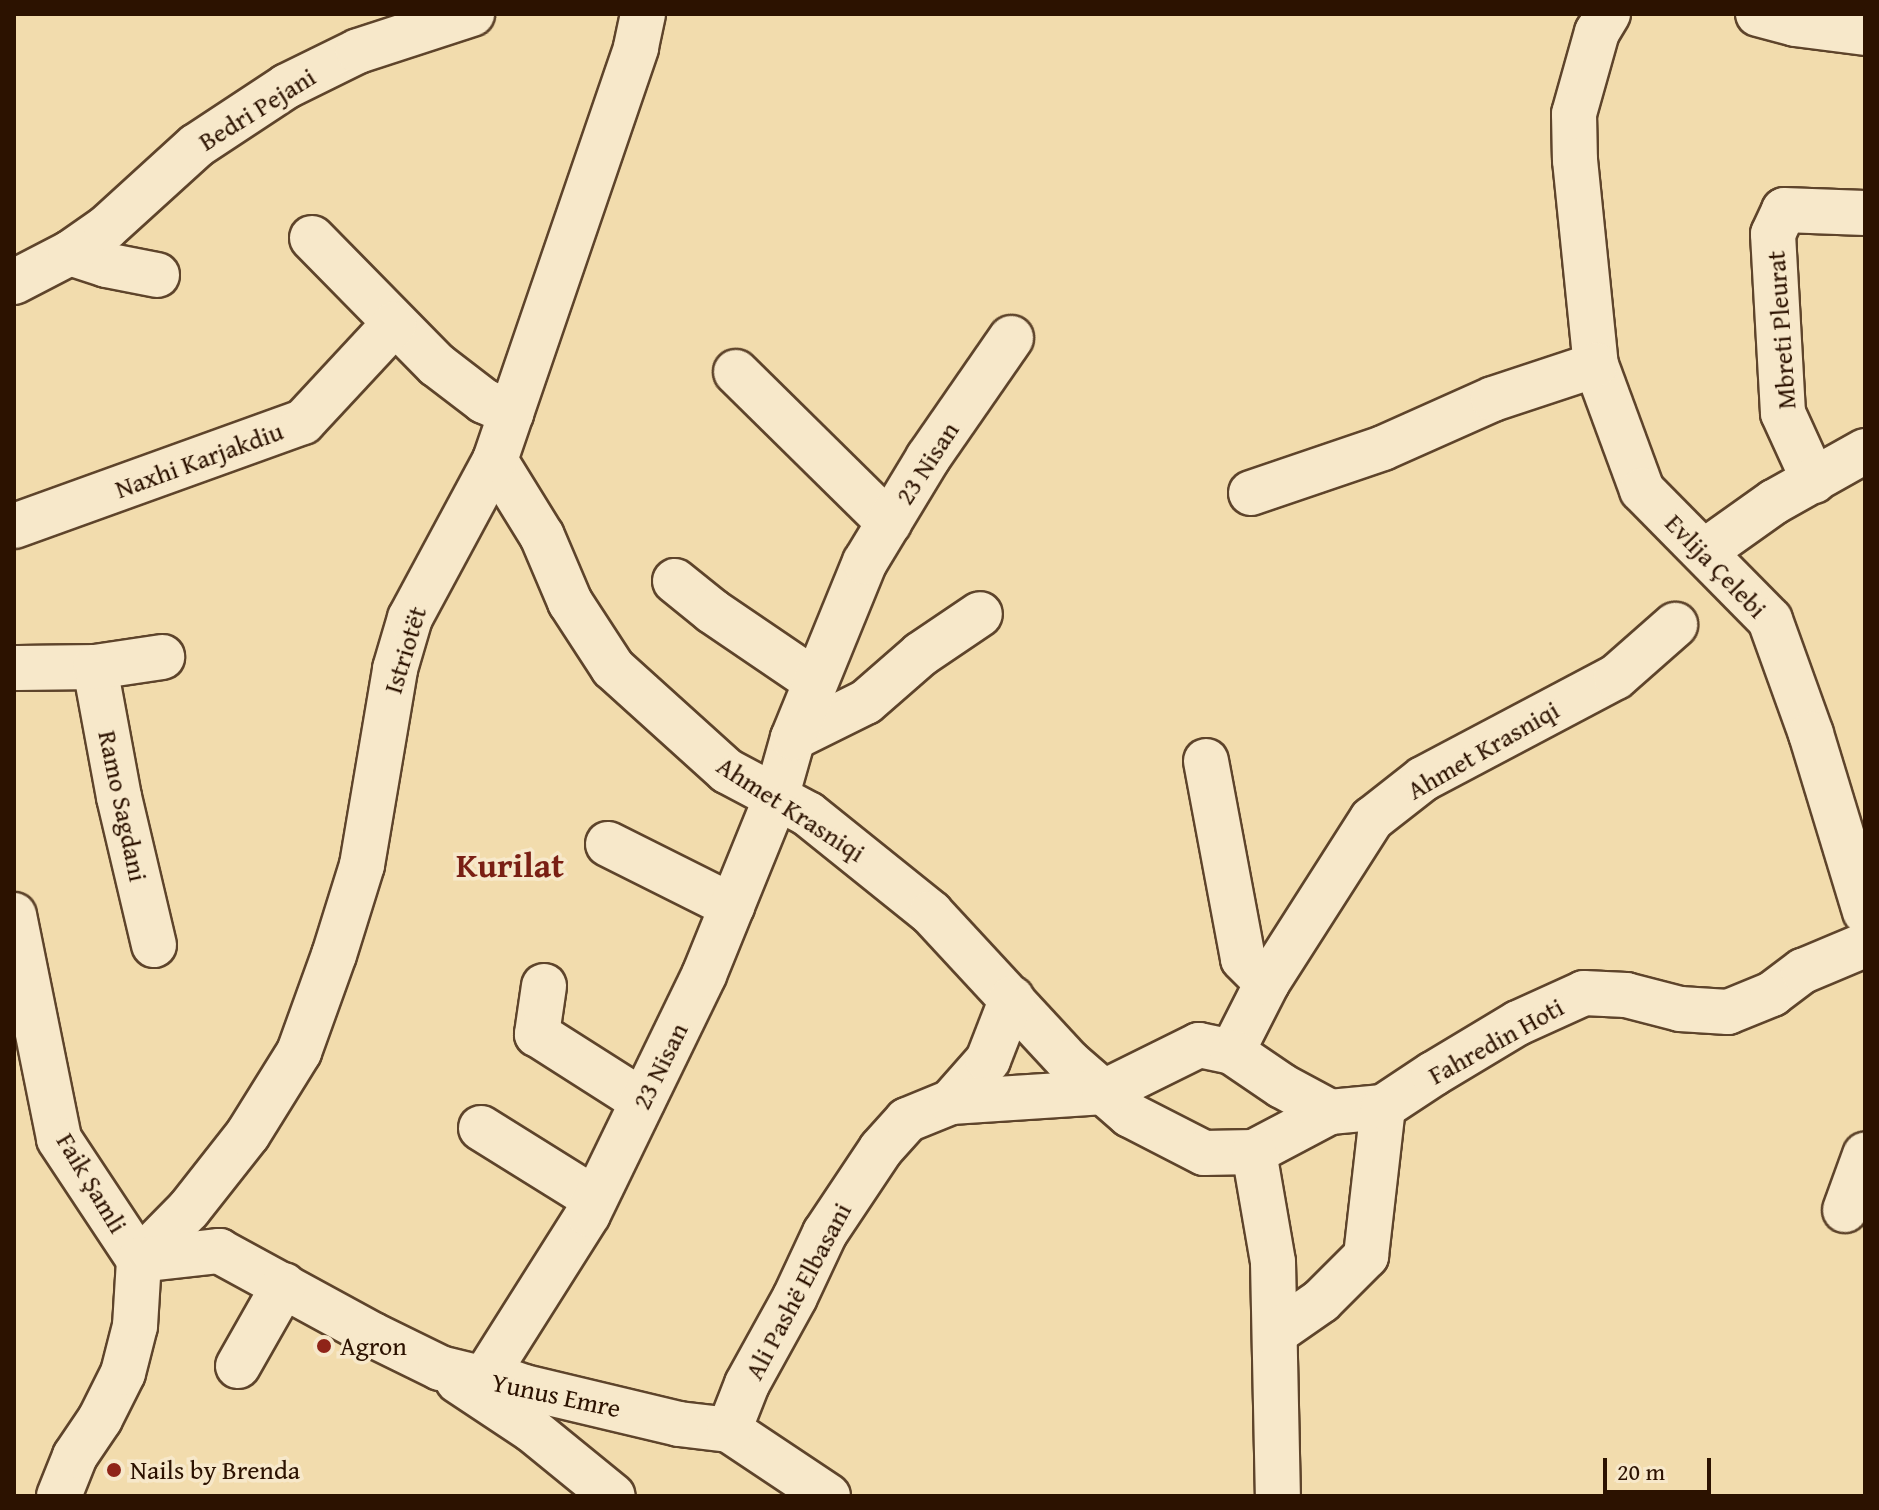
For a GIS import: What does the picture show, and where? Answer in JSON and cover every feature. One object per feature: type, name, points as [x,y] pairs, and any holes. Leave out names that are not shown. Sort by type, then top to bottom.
[{"type":"street","name":"Bedri Pejani","points":[[14,282],[70,253],[106,228],[196,146],[287,86],[358,51],[416,29],[472,14]]},
{"type":"street","name":"Istriotët","points":[[139,1260],[189,1209],[248,1134],[299,1052],[362,865],[395,669],[410,618],[495,460],[636,47],[643,14]]},
{"type":"street","name":"Evlija Çelebi","points":[[1608,14],[1597,32],[1574,114],[1575,160],[1596,365],[1642,490],[1770,620],[1807,719],[1865,912]]},
{"type":"street","points":[[1758,14],[1795,24],[1865,33]]},
{"type":"street","name":"Mbreti Pleurat","points":[[1814,481],[1783,413],[1773,234],[1784,210],[1865,213]]},
{"type":"street","points":[[312,238],[394,324],[449,374],[484,401],[511,413]]},
{"type":"street","points":[[70,253],[106,265],[157,275]]},
{"type":"street","name":"Naxhi Karjakdiu","points":[[14,526],[303,422],[394,324]]},
{"type":"street","name":"23 Nisan","points":[[487,1374],[595,1199],[704,975],[776,798],[793,738],[815,681],[865,562],[928,458],[1011,338]]},
{"type":"street","points":[[1251,493],[1383,448],[1493,399],[1596,365]]},
{"type":"street","points":[[736,372],[889,523]]},
{"type":"street","points":[[1705,551],[1774,502],[1865,451]]},
{"type":"street","name":"Ahmet Krasniqi","points":[[495,460],[542,536],[570,602],[613,668],[727,771],[808,814],[931,913],[1069,1062],[1104,1092]]},
{"type":"street","points":[[675,581],[712,611],[815,681]]},
{"type":"street","points":[[793,738],[866,702],[921,654],[980,614]]},
{"type":"street","name":"Ahmet Krasniqi","points":[[1232,1052],[1267,983],[1372,819],[1423,779],[1616,677],[1675,625]]},
{"type":"street","points":[[14,668],[95,667],[162,657]]},
{"type":"street","name":"Ramo Sagdani","points":[[95,667],[119,797],[154,945]]},
{"type":"street","points":[[1206,761],[1243,959],[1267,983]]},
{"type":"street","points":[[608,844],[732,906]]},
{"type":"street","name":"Faik Şamli","points":[[14,915],[59,1139],[139,1260]]},
{"type":"street","name":"Fahredin Hoti","points":[[1383,1107],[1518,1023],[1584,993],[1626,995],[1680,1009],[1728,1012],[1772,994],[1803,971],[1865,945]]},
{"type":"street","points":[[544,986],[537,1034],[642,1101]]},
{"type":"street","name":"Ali Pashë Elbasani","points":[[951,1102],[988,1060],[1012,998]]},
{"type":"street","points":[[1275,1350],[1366,1256],[1383,1107],[1330,1112],[1254,1152],[1204,1153],[1130,1115],[1104,1092],[1199,1045],[1232,1052],[1330,1112]]},
{"type":"street","name":"Ali Pashë Elbasani","points":[[729,1430],[747,1384],[795,1297],[825,1233],[881,1149],[907,1120],[951,1102],[1104,1092]]},
{"type":"street","points":[[481,1128],[595,1199]]},
{"type":"street","points":[[1254,1152],[1273,1262],[1278,1496]]},
{"type":"street","points":[[1845,1210],[1865,1155]]},
{"type":"street","name":"Yunus Emre","points":[[139,1260],[219,1251],[440,1368],[480,1378],[487,1374],[524,1387],[679,1424],[729,1430],[828,1496]]},
{"type":"street","points":[[59,1495],[75,1456],[100,1419],[123,1373],[135,1326],[139,1260]]},
{"type":"street","points":[[238,1366],[284,1285]]},
{"type":"street","points":[[440,1368],[532,1430],[613,1496]]},
{"type":"place","name":"Agron","points":[[324,1346]]},
{"type":"place","name":"Nails by Brenda","points":[[114,1470]]},
{"type":"district","name":"Kurilat","points":[[510,865]]}]
